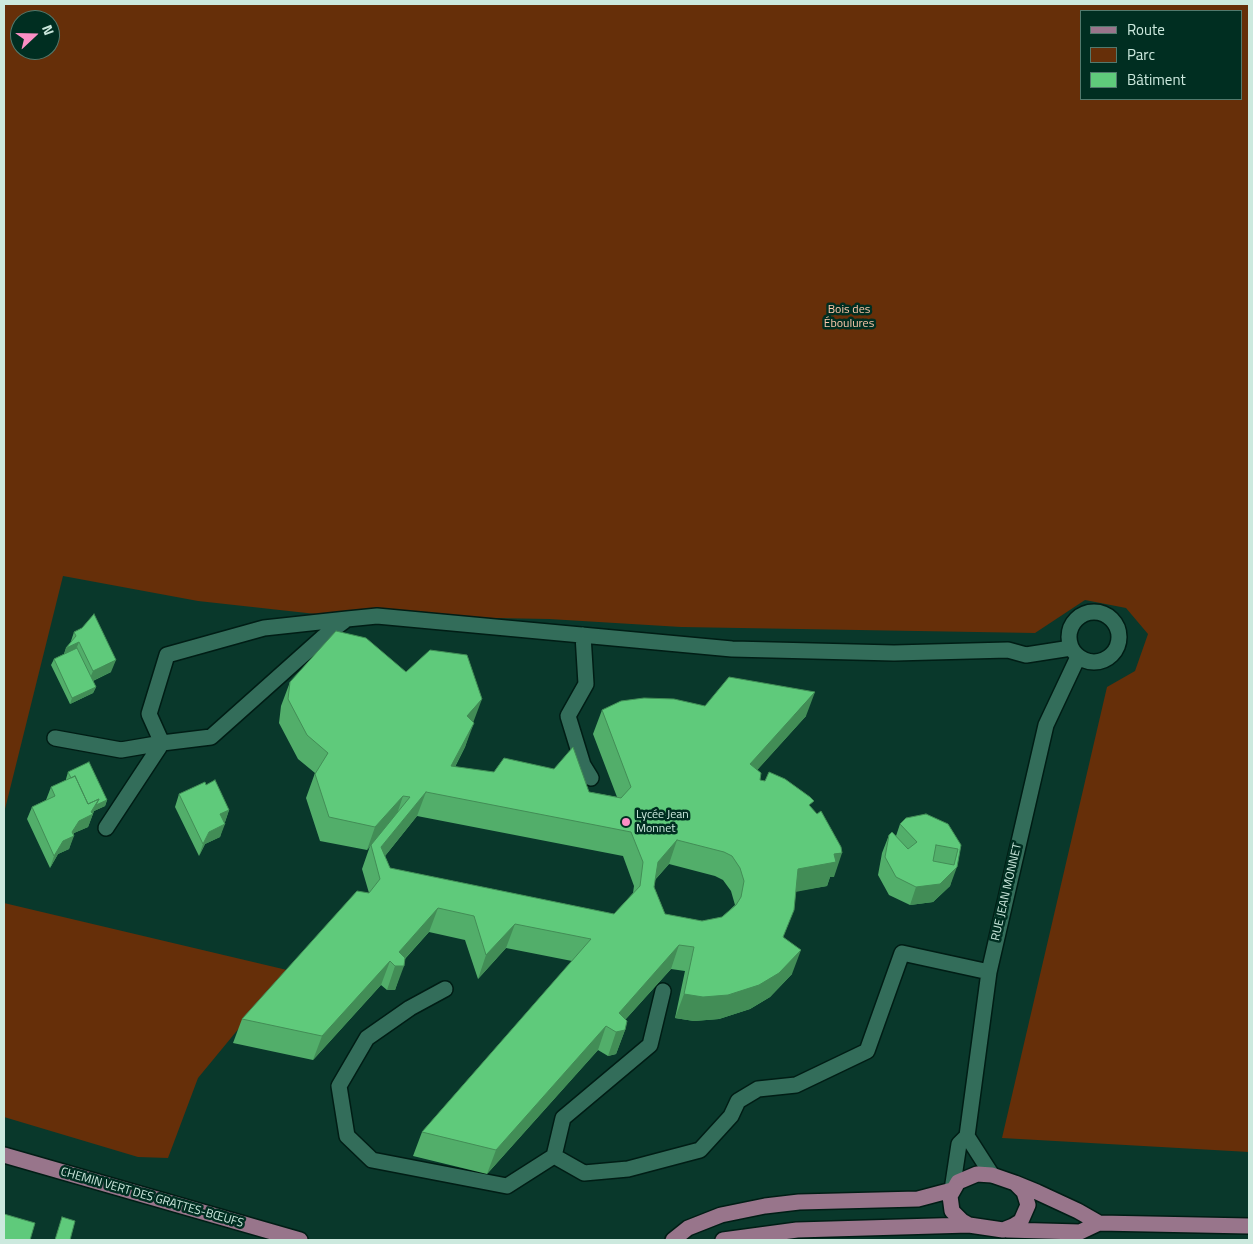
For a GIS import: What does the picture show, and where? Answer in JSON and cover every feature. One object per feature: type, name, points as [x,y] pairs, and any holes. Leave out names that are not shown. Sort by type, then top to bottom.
[{"type":"main road","name":"CHEMIN VERT DES GRATTES-BŒUFS","points":[[4,1155],[300,1240]]},
{"type":"main road","points":[[969,1225],[952,1211],[950,1196],[958,1182],[977,1174],[992,1175],[1015,1184],[1078,1211],[1099,1223]]},
{"type":"main road","points":[[1002,1230],[1021,1221],[1026,1213],[1027,1198],[1024,1192],[1015,1184]]},
{"type":"main road","points":[[673,1240],[688,1228],[721,1215],[765,1206],[799,1202],[918,1199],[952,1190]]},
{"type":"main road","points":[[723,1240],[797,1230],[969,1225],[1002,1230],[1080,1232],[1099,1223],[1249,1226]]},
{"type":"street","points":[[162,743],[149,714],[167,655],[264,628],[377,616],[583,635],[586,684],[568,716],[583,765],[591,778]]},
{"type":"street","points":[[55,738],[121,750],[212,737],[322,638],[347,619]]},
{"type":"street","name":"RUE JEAN MONNET","points":[[583,635],[732,649],[860,652],[1008,650],[1026,655],[1075,652],[1046,725],[990,972],[967,1136],[959,1144],[952,1190]]},
{"type":"street","points":[[106,828],[162,743]]},
{"type":"street","points":[[554,1156],[584,1173],[628,1169],[700,1150],[731,1116],[738,1101],[758,1090],[796,1085],[867,1050],[902,953],[990,972]]},
{"type":"street","points":[[445,989],[410,1008],[367,1038],[339,1086],[347,1136],[372,1160],[508,1186],[554,1156],[563,1118],[650,1045],[663,991]]},
{"type":"street","points":[[967,1136],[992,1175]]},
{"type":"green space","name":"Bois des Éboulures","points":[[4,4],[1249,4],[1249,1152],[1002,1138],[1107,687],[1135,671],[1148,634],[1126,608],[1085,600],[1035,633],[681,627],[549,619],[325,615],[198,601],[63,576],[4,813]]},
{"type":"green space","points":[[4,903],[287,970],[198,1078],[168,1158],[138,1157],[4,1117]]},
{"type":"building","points":[[94,614],[116,660],[93,671],[79,642],[66,648],[76,636],[74,632],[82,628]]},
{"type":"building","points":[[336,631],[366,638],[406,672],[430,650],[467,655],[482,699],[467,716],[474,723],[451,766],[494,772],[504,758],[554,769],[573,747],[589,792],[621,798],[631,787],[602,710],[621,701],[644,698],[674,699],[705,706],[729,677],[815,692],[750,764],[761,773],[760,780],[765,781],[769,772],[785,779],[810,797],[814,801],[809,805],[817,814],[821,811],[841,847],[842,853],[834,854],[836,862],[798,869],[794,910],[783,937],[801,950],[779,973],[759,985],[728,995],[703,997],[684,994],[694,947],[679,945],[619,1013],[627,1021],[625,1030],[616,1032],[606,1026],[496,1150],[422,1132],[591,939],[515,924],[486,955],[474,916],[438,908],[399,952],[405,958],[404,966],[395,966],[390,961],[322,1036],[242,1019],[357,891],[369,893],[380,879],[371,845],[410,797],[403,796],[375,827],[329,817],[315,774],[328,753],[307,735],[288,699],[290,682]],"holes":[[[426,792],[631,832],[643,862],[640,886],[614,914],[390,868],[381,847]],[[677,840],[724,852],[732,856],[740,868],[744,881],[741,897],[736,905],[722,917],[702,921],[665,914],[654,887],[658,862]]]},
{"type":"building","points":[[77,648],[96,687],[72,698],[54,659]]},
{"type":"building","points":[[89,762],[107,800],[96,805],[99,799],[88,804],[75,776],[71,778],[68,772]]},
{"type":"building","points":[[75,776],[88,804],[99,799],[91,812],[93,814],[79,821],[72,832],[74,836],[63,841],[54,856],[32,807],[55,796],[51,787]]},
{"type":"building","points":[[215,780],[229,810],[220,814],[225,824],[209,832],[203,844],[179,794],[205,782],[206,785]]},
{"type":"building","points":[[926,814],[948,824],[961,845],[957,867],[940,884],[916,887],[896,877],[885,857],[889,835],[892,832],[908,849],[917,842],[900,824],[906,818]],"holes":[[[936,845],[958,849],[954,865],[933,861]]]},
{"type":"building","points":[[4,1214],[35,1223],[30,1240],[4,1240]]},
{"type":"building","points":[[62,1217],[75,1221],[70,1240],[55,1240]]},
{"type":"place","name":"Lycée Jean Monnet","points":[[626,822]]}]
